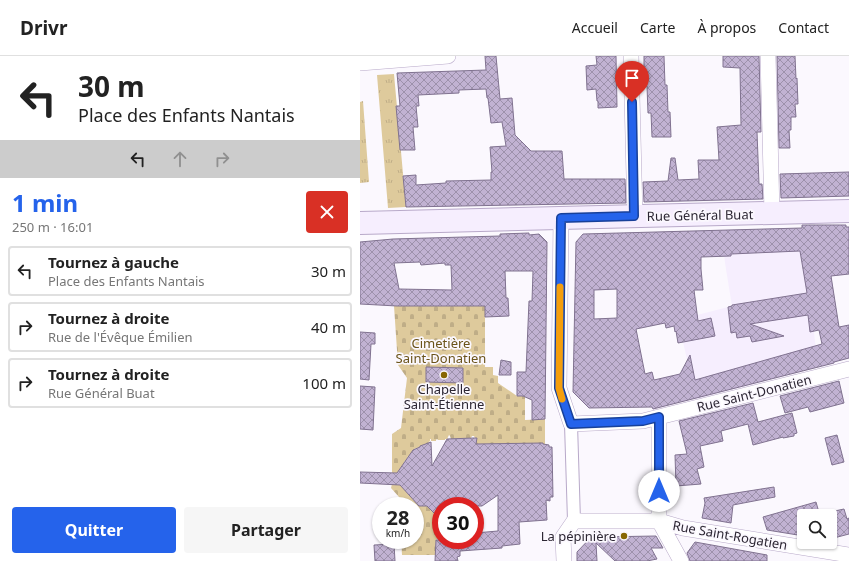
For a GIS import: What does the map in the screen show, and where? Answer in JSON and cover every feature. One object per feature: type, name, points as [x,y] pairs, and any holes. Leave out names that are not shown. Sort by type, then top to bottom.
[{"type":"main road","name":"Rue Général Buat","points":[[360,223],[849,211]]},
{"type":"street","points":[[360,63],[448,56]]},
{"type":"street","points":[[631,56],[634,216]]},
{"type":"street","points":[[768,56],[772,213]]},
{"type":"street","points":[[561,218],[559,388],[571,424],[574,521],[563,538],[564,561]]},
{"type":"street","name":"Rue Saint-Donatien","points":[[571,424],[643,421],[849,368]]},
{"type":"street","points":[[659,417],[660,521],[681,561]]},
{"type":"street","name":"Rue Saint-Rogatien","points":[[574,521],[660,521],[683,528],[849,555]]},
{"type":"shaded area","points":[[775,229],[775,243],[804,249],[831,275],[837,314],[819,318],[813,323],[820,366],[696,399],[678,320],[732,306],[725,263],[722,230]]},
{"type":"green space","points":[[394,74],[406,207],[388,208],[377,75]]},
{"type":"green space","points":[[363,101],[369,182],[360,183],[360,102]]},
{"type":"green space","name":"Cimetière Saint-Donatien","points":[[394,306],[485,306],[485,367],[493,367],[493,375],[498,376],[498,383],[517,396],[525,397],[525,420],[545,419],[545,446],[518,443],[509,445],[506,443],[506,445],[484,444],[474,446],[474,436],[471,438],[451,439],[449,435],[445,440],[437,439],[436,441],[431,441],[430,439],[426,445],[414,449],[415,451],[409,457],[408,456],[407,461],[404,462],[407,493],[415,497],[399,497],[391,488],[392,434],[401,428],[407,378],[398,365]]},
{"type":"green space","name":"Cimetière Saint-Donatien","points":[[424,501],[432,509],[432,549],[437,549],[438,555],[402,555],[402,549],[424,549]]},
{"type":"building","points":[[485,56],[496,56],[500,99],[512,98],[515,135],[531,151],[562,151],[564,179],[625,179],[626,203],[406,207],[403,176],[416,175],[416,185],[446,183],[446,181],[491,180],[492,172],[490,147],[506,146],[502,122],[491,123],[486,89],[459,90],[459,93],[418,95],[419,106],[416,106],[418,127],[413,127],[415,150],[400,150],[396,106],[400,106],[397,73],[486,70]]},
{"type":"building","points":[[596,56],[616,56],[617,107],[598,108],[596,89],[587,90],[586,66],[597,65]]},
{"type":"building","points":[[644,56],[664,56],[665,85],[667,85],[671,137],[652,137],[651,113],[648,113],[647,86],[644,86]]},
{"type":"building","points":[[723,56],[759,56],[761,132],[757,132],[759,184],[762,184],[763,199],[644,202],[643,182],[668,181],[671,158],[675,158],[678,180],[699,179],[698,160],[719,160],[717,127],[741,125],[740,68],[723,67]]},
{"type":"building","points":[[777,56],[795,56],[798,104],[795,104],[796,117],[791,117],[791,130],[789,130],[790,148],[779,148]]},
{"type":"building","points":[[849,172],[849,196],[781,198],[780,174]]},
{"type":"building","points":[[802,225],[846,225],[846,227],[849,227],[849,274],[831,276],[839,327],[849,325],[849,358],[653,409],[652,407],[589,408],[573,392],[576,242],[583,234],[802,228]],"holes":[[[800,251],[807,293],[732,305],[728,307],[731,333],[736,332],[737,338],[750,336],[752,342],[784,336],[750,324],[808,315],[810,332],[819,330],[822,344],[695,380],[690,355],[680,374],[654,380],[652,372],[645,374],[636,329],[665,323],[666,328],[674,326],[678,343],[715,336],[711,318],[698,321],[694,290],[703,290],[701,257]],[[617,289],[617,318],[594,319],[594,290]]]},
{"type":"building","points":[[500,234],[539,234],[547,242],[545,419],[532,420],[532,400],[523,396],[517,396],[517,372],[526,372],[529,301],[532,301],[533,271],[505,271],[506,298],[508,298],[509,316],[485,317],[485,306],[397,306],[360,304],[360,242],[393,239],[500,236]],"holes":[[[420,262],[421,265],[445,263],[445,265],[451,265],[452,290],[399,289],[394,263]]]},
{"type":"building","points":[[360,332],[375,333],[375,344],[371,344],[369,380],[360,379]]},
{"type":"building","points":[[501,360],[511,362],[511,375],[499,375]]},
{"type":"building","name":"Chapelle Saint-Étienne","points":[[426,367],[463,368],[463,383],[426,382]]},
{"type":"building","points":[[839,381],[844,403],[810,412],[808,407],[785,413],[780,396]]},
{"type":"building","points":[[360,386],[375,387],[373,430],[360,429]]},
{"type":"building","points":[[753,403],[758,422],[792,413],[797,433],[794,434],[794,436],[783,437],[753,445],[748,424],[721,431],[723,441],[700,446],[704,467],[697,469],[701,484],[676,486],[675,455],[687,454],[679,421]]},
{"type":"building","points":[[837,435],[844,462],[832,465],[825,438]]},
{"type":"building","points":[[477,438],[476,444],[543,443],[549,445],[549,447],[552,447],[553,497],[550,497],[550,501],[546,500],[547,520],[519,522],[520,544],[502,546],[502,548],[460,551],[460,556],[457,557],[458,561],[435,561],[436,549],[484,549],[484,532],[498,531],[498,495],[484,505],[484,497],[432,497],[432,511],[427,506],[424,506],[424,497],[411,497],[400,485],[360,483],[360,472],[397,473],[413,450],[431,442],[432,466],[447,439]]},
{"type":"building","points":[[774,487],[775,497],[733,505],[731,523],[702,518],[705,503],[704,498]]},
{"type":"building","points":[[816,502],[818,509],[797,509],[797,535],[767,530],[763,517]]},
{"type":"building","points":[[844,509],[847,519],[849,518],[849,534],[837,537],[837,510]]},
{"type":"building","points":[[596,532],[596,537],[656,536],[663,548],[651,548],[657,559],[647,561],[615,561],[596,543],[597,561],[577,561],[577,552]]},
{"type":"building","points":[[695,542],[767,555],[767,561],[690,561],[687,553]]},
{"type":"building","points":[[374,549],[394,549],[395,561],[375,561]]},
{"type":"slow traffic","points":[[560,287],[559,388],[562,399]]},
{"type":"place","name":"Chapelle Saint-Étienne","points":[[444,375]]},
{"type":"place","name":"La pépinière","points":[[624,536]]},
{"type":"route","points":[[632,102],[634,216],[561,218],[559,388],[571,424],[643,421],[659,417],[659,491]]}]
